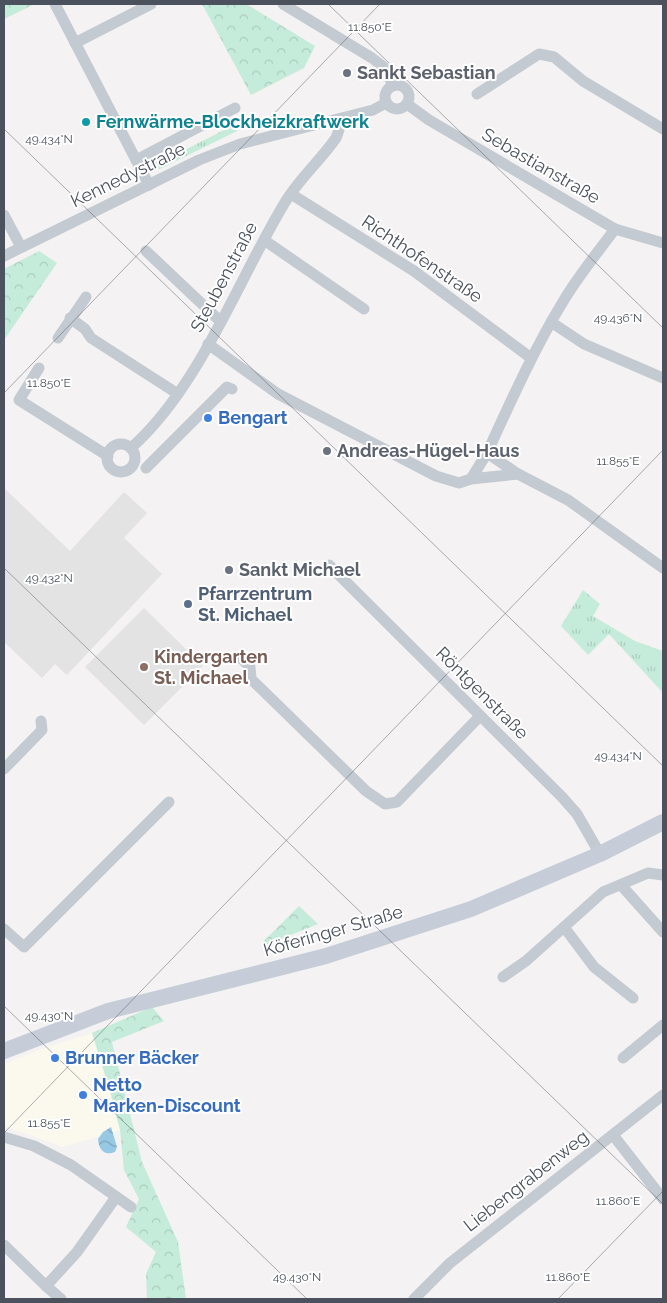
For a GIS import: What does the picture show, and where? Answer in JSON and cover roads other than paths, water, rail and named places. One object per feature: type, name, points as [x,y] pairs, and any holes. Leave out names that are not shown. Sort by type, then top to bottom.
[{"type":"street","points":[[55,4],[149,185]]},
{"type":"street","points":[[75,42],[151,4]]},
{"type":"street","points":[[283,4],[372,58],[385,68],[393,86]]},
{"type":"street","points":[[477,94],[539,54],[554,57],[583,81],[663,129]]},
{"type":"street","points":[[393,86],[400,86],[406,90],[409,97],[407,104],[395,110],[386,103],[385,94],[393,86]]},
{"type":"street","name":"Kennedystraße","points":[[4,256],[199,160],[240,144],[373,110],[386,103]]},
{"type":"street","name":"Sebastianstraße","points":[[407,104],[429,120],[615,229],[663,243]]},
{"type":"street","points":[[136,160],[235,108]]},
{"type":"street","name":"Steubenstraße","points":[[131,448],[150,431],[178,394],[208,344],[290,194],[336,138],[340,127],[339,119]]},
{"type":"street","name":"Richthofenstraße","points":[[290,194],[414,271],[531,358]]},
{"type":"street","points":[[4,214],[21,248]]},
{"type":"street","points":[[471,479],[487,454],[531,358],[551,322],[565,298],[615,229]]},
{"type":"street","points":[[264,240],[364,309]]},
{"type":"street","points":[[146,251],[220,321]]},
{"type":"street","points":[[58,338],[86,297]]},
{"type":"street","points":[[70,318],[85,329],[91,338],[178,394]]},
{"type":"street","points":[[551,322],[584,344],[663,378]]},
{"type":"street","points":[[208,344],[278,394],[436,476],[459,483],[471,479],[518,474]]},
{"type":"street","points":[[39,368],[18,400],[108,456],[113,468],[122,471],[127,470],[135,460],[131,448],[118,444],[110,450],[108,456]]},
{"type":"street","points":[[146,468],[227,387],[232,390]]},
{"type":"street","points":[[487,454],[518,474],[568,500],[663,568]]},
{"type":"street","name":"Röntgenstraße","points":[[329,566],[567,803],[600,854]]},
{"type":"street","points":[[241,658],[250,667],[251,679],[366,791],[385,804],[397,802],[480,716]]},
{"type":"street","points":[[4,769],[42,730],[41,721]]},
{"type":"street","points":[[4,929],[24,947],[169,802]]},
{"type":"street","name":"Köferinger Straße","points":[[4,1051],[108,1011],[326,956],[471,909],[600,854],[663,822]]},
{"type":"street","points":[[503,977],[526,961],[603,892],[648,873],[663,875]]},
{"type":"street","points":[[621,885],[663,932]]},
{"type":"street","points":[[564,927],[594,967],[633,998]]},
{"type":"street","points":[[623,1058],[663,1025]]},
{"type":"street","name":"Liebengrabenweg","points":[[414,1299],[450,1263],[663,1095]]},
{"type":"street","points":[[613,1135],[663,1199]]},
{"type":"street","points":[[4,1137],[34,1146],[71,1165],[131,1208]]},
{"type":"street","points":[[46,1286],[77,1252],[116,1197]]},
{"type":"street","points":[[4,1245],[61,1299]]},
{"type":"water","points":[[111,1127],[117,1147],[115,1152],[105,1153],[101,1149],[98,1139],[103,1132]]},
{"type":"place","name":"Sankt Sebastian","points":[[347,73]]},
{"type":"place","name":"Fernwärme-Blockheizkraftwerk","points":[[86,122]]},
{"type":"place","name":"Bengart","points":[[208,418]]},
{"type":"place","name":"Andreas-Hügel-Haus","points":[[327,451]]},
{"type":"place","name":"Sankt Michael","points":[[229,570]]},
{"type":"place","name":"Pfarrzentrum St. Michael","points":[[188,604]]},
{"type":"place","name":"Kindergarten St. Michael","points":[[144,667]]},
{"type":"place","name":"Brunner Bäcker","points":[[55,1058]]},
{"type":"place","name":"Netto Marken-Discount","points":[[83,1095]]}]
